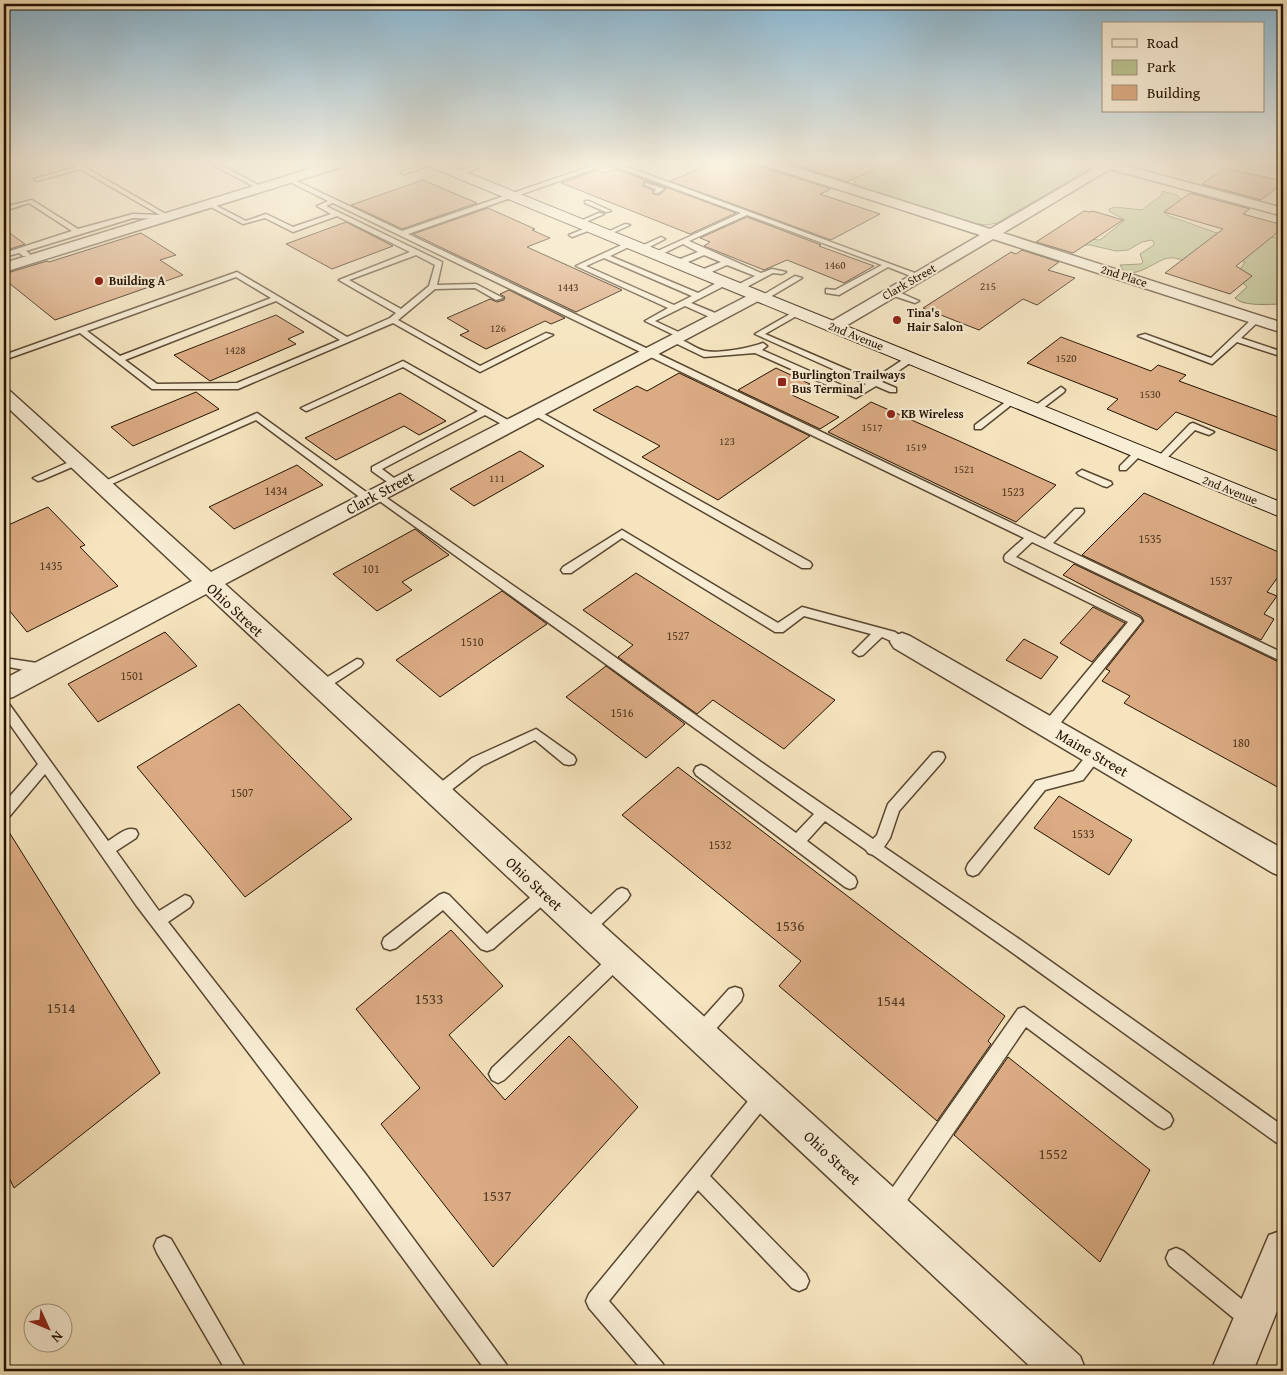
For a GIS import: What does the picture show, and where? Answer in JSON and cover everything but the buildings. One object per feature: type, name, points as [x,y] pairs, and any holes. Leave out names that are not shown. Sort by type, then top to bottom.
[{"type":"main road","name":"2nd Avenue","points":[[574,225],[647,246],[678,263],[724,276],[759,297],[1283,511]]},
{"type":"street","points":[[4,268],[139,225]]},
{"type":"street","name":"2nd Place","points":[[964,225],[1283,328]]},
{"type":"street","name":"Clark Street","points":[[833,327],[1006,225]]},
{"type":"street","name":"Clark Street","points":[[4,690],[649,352],[759,297]]},
{"type":"street","name":"Ohio Street","points":[[4,395],[207,584],[1065,1371]]},
{"type":"street","name":"Maine Street","points":[[891,637],[1283,864]]},
{"type":"street","points":[[1232,1371],[1283,1249]]},
{"type":"lane","points":[[67,225],[77,232]]},
{"type":"lane","points":[[4,254],[101,225]]},
{"type":"lane","points":[[284,225],[293,230],[306,225]]},
{"type":"lane","points":[[81,330],[155,387],[238,386],[393,320],[433,287],[439,264],[359,225]]},
{"type":"lane","points":[[383,225],[485,272],[649,352],[860,458],[1046,544],[1283,658]]},
{"type":"lane","points":[[401,234],[426,225]]},
{"type":"lane","points":[[580,228],[584,225]]},
{"type":"lane","points":[[606,234],[627,225]]},
{"type":"lane","points":[[674,308],[580,266],[604,256],[647,246],[683,242],[720,225]]},
{"type":"lane","points":[[776,225],[919,276]]},
{"type":"lane","points":[[683,242],[727,262]]},
{"type":"lane","points":[[20,250],[32,259]]},
{"type":"lane","points":[[678,263],[704,252]]},
{"type":"lane","points":[[402,313],[343,280],[415,253]]},
{"type":"lane","points":[[604,256],[698,296]]},
{"type":"lane","points":[[724,276],[727,262]]},
{"type":"lane","points":[[724,276],[727,262]]},
{"type":"lane","points":[[830,291],[836,293],[887,265]]},
{"type":"lane","points":[[773,340],[756,350],[704,354],[650,321],[698,296],[724,276],[761,276],[772,271],[782,272]]},
{"type":"lane","points":[[4,358],[236,274],[346,340]]},
{"type":"lane","points":[[724,276],[761,276]]},
{"type":"lane","points":[[759,297],[798,278]]},
{"type":"lane","points":[[433,287],[476,286],[499,298]]},
{"type":"lane","points":[[891,292],[915,301]]},
{"type":"lane","points":[[118,359],[277,298]]},
{"type":"lane","points":[[685,303],[717,317]]},
{"type":"lane","points":[[797,312],[759,334],[893,390]]},
{"type":"lane","points":[[1142,336],[1212,361],[1257,319]]},
{"type":"lane","points":[[393,320],[480,369],[550,335]]},
{"type":"lane","points":[[1236,339],[1283,356]]},
{"type":"lane","points":[[756,350],[856,395],[910,358]]},
{"type":"lane","points":[[306,408],[403,364],[510,426]]},
{"type":"lane","points":[[1036,410],[1061,390]]},
{"type":"lane","points":[[978,427],[1012,400]]},
{"type":"lane","points":[[397,484],[375,469],[485,411]]},
{"type":"lane","points":[[535,412],[806,565]]},
{"type":"lane","points":[[101,485],[257,416],[873,849],[1016,946],[1283,1136]]},
{"type":"lane","points":[[1159,461],[1193,426],[1209,432]]},
{"type":"lane","points":[[1123,468],[1139,452]]},
{"type":"lane","points":[[38,478],[76,462]]},
{"type":"lane","points":[[1082,473],[1107,484]]},
{"type":"lane","points":[[1046,544],[1079,511]]},
{"type":"lane","points":[[566,570],[622,533],[779,629],[802,610],[891,637]]},
{"type":"lane","points":[[1031,537],[1009,558],[1136,621],[1049,727]]},
{"type":"lane","points":[[859,652],[891,637]]},
{"type":"lane","points":[[4,662],[44,669]]},
{"type":"lane","points":[[320,687],[357,663]]},
{"type":"lane","points":[[4,706],[157,921],[357,1179],[499,1371]]},
{"type":"lane","points":[[436,794],[477,762],[536,734],[569,760]]},
{"type":"lane","points":[[973,869],[1040,785],[1078,776],[1096,754]]},
{"type":"lane","points":[[873,849],[883,838],[893,808],[938,757]]},
{"type":"lane","points":[[4,813],[46,764]]},
{"type":"lane","points":[[701,771],[850,882]]},
{"type":"lane","points":[[797,842],[824,814]]},
{"type":"lane","points":[[106,850],[131,834]]},
{"type":"lane","points":[[390,944],[444,900],[487,944],[545,894]]},
{"type":"lane","points":[[585,930],[622,895]]},
{"type":"lane","points":[[157,921],[185,902]]},
{"type":"lane","points":[[498,1074],[617,960]]},
{"type":"lane","points":[[699,1035],[735,995]]},
{"type":"lane","points":[[889,1210],[1024,1015],[1164,1120]]},
{"type":"lane","points":[[656,1371],[596,1301],[764,1095]]},
{"type":"lane","points":[[697,1176],[800,1281]]},
{"type":"lane","points":[[164,1246],[237,1371]]},
{"type":"lane","points":[[1176,1258],[1253,1321]]},
{"type":"green space","points":[[1119,225],[1195,225],[1234,239],[1283,238],[1283,304],[1251,304],[1244,303],[1235,298],[1247,287],[1236,276],[1245,262],[1241,260],[1198,265],[1176,258],[1168,258],[1143,270],[1130,273],[1124,271],[1120,265],[1141,264],[1143,262],[1140,254],[1154,245],[1152,240],[1142,242],[1128,250],[1116,251],[1090,245],[1060,246],[1088,239],[1100,240]]},
{"type":"place","name":"Building A","points":[[99,281]]},
{"type":"place","name":"Tina's Hair Salon","points":[[897,320]]},
{"type":"place","name":"Burlington Trailways Bus Terminal","points":[[782,382]]},
{"type":"place","name":"KB Wireless","points":[[891,414]]}]
